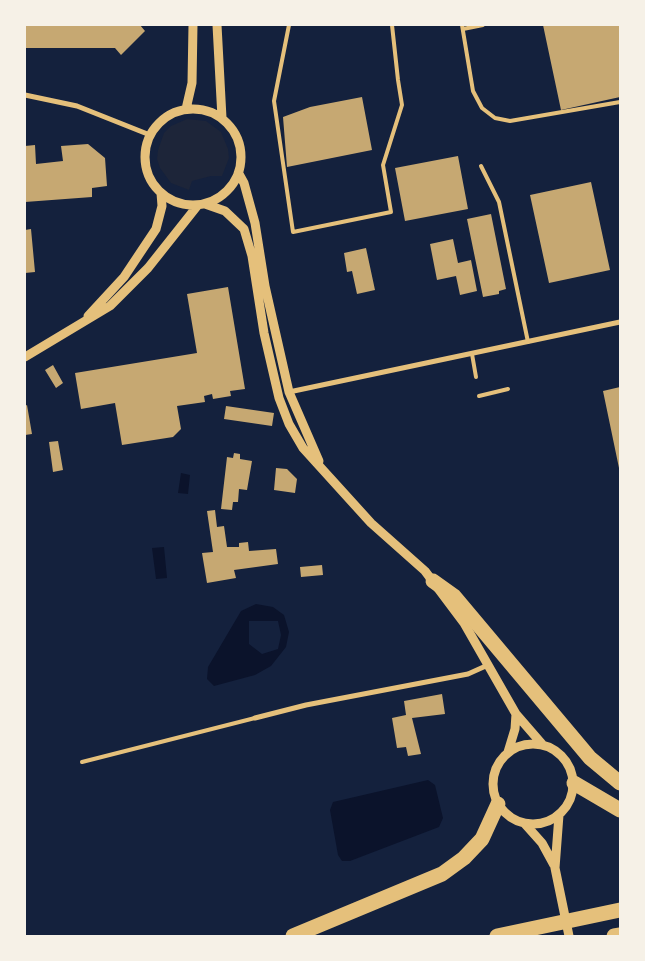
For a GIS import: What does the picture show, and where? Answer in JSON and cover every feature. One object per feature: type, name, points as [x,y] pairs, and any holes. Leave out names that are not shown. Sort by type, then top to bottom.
[{"type":"highway","points":[[433,581],[454,596],[590,758],[620,783]]},
{"type":"highway","points":[[574,783],[620,810]]},
{"type":"highway","points":[[293,936],[442,874],[464,858],[482,840],[498,804]]},
{"type":"highway","points":[[497,936],[620,910]]},
{"type":"highway","points":[[614,936],[620,935]]},
{"type":"street","points":[[186,109],[192,83],[193,25]]},
{"type":"street","points":[[218,25],[222,118]]},
{"type":"street","points":[[25,95],[77,106],[150,135]]},
{"type":"street","points":[[25,357],[110,306],[148,268],[201,205],[225,193],[238,174],[242,159],[240,143],[233,129],[222,118],[205,110],[186,109],[165,118],[150,135],[145,150],[146,166],[151,181],[161,193],[178,202],[201,205],[226,211],[244,229],[252,256],[264,334],[279,398],[289,424],[303,448],[371,523],[404,550],[433,581],[464,623],[516,714],[542,744],[558,752],[569,766],[574,783],[570,801],[559,815],[542,823],[525,824]]},
{"type":"street","points":[[238,174],[244,183],[255,224],[265,286],[289,392],[322,468]]},
{"type":"street","points":[[75,328],[124,277],[156,229],[162,206],[161,193]]},
{"type":"street","points":[[289,392],[620,322]]},
{"type":"street","points":[[255,718],[306,705],[468,674],[489,665]]},
{"type":"street","points":[[516,714],[514,735],[508,752],[496,767],[493,786],[498,804],[509,816],[525,824],[542,843],[555,868]]},
{"type":"street","points":[[508,752],[525,744],[542,744]]},
{"type":"street","points":[[559,815],[555,868],[569,936]]},
{"type":"lane","points":[[289,25],[274,100],[292,232],[391,212],[383,165],[402,105],[392,25]]},
{"type":"lane","points":[[482,25],[462,27],[473,91],[482,108],[495,118],[510,121],[620,102]]},
{"type":"lane","points":[[480,166],[499,202],[528,342]]},
{"type":"lane","points":[[472,354],[476,377]]},
{"type":"lane","points":[[479,396],[508,389]]},
{"type":"lane","points":[[82,762],[255,718]]},
{"type":"shaded area","points":[[187,119],[206,121],[221,132],[228,149],[229,158],[222,176],[211,176],[192,181],[189,190],[171,183],[160,168],[157,159],[164,133],[171,126]]},
{"type":"shaded area","points":[[181,473],[190,475],[188,494],[178,493]]},
{"type":"shaded area","points":[[164,547],[167,578],[156,579],[152,548]]},
{"type":"shaded area","points":[[256,604],[273,607],[284,615],[289,632],[286,647],[271,666],[255,675],[214,686],[207,679],[208,667],[241,611]],"holes":[[[249,621],[278,621],[281,635],[278,649],[262,654],[249,644]]]},
{"type":"shaded area","points":[[428,780],[435,785],[443,818],[439,827],[350,861],[342,861],[338,855],[330,810],[333,802]]},
{"type":"building","points":[[25,25],[140,25],[145,31],[121,55],[115,48],[25,48]]},
{"type":"building","points":[[543,25],[620,25],[620,97],[561,110]]},
{"type":"building","points":[[362,97],[372,150],[287,167],[283,117],[310,107]]},
{"type":"building","points":[[88,144],[105,158],[107,186],[92,188],[92,197],[25,202],[25,146],[35,145],[36,164],[63,161],[61,146]]},
{"type":"building","points":[[458,156],[468,209],[405,221],[395,168]]},
{"type":"building","points":[[591,182],[610,270],[549,283],[530,195]]},
{"type":"building","points":[[491,214],[506,289],[499,291],[499,294],[483,297],[467,219]]},
{"type":"building","points":[[31,229],[35,272],[25,273],[25,230]]},
{"type":"building","points":[[453,239],[458,263],[471,260],[477,291],[460,295],[456,276],[437,280],[430,244]]},
{"type":"building","points":[[366,248],[375,290],[357,294],[352,271],[347,272],[344,253]]},
{"type":"building","points":[[228,287],[245,389],[230,391],[231,396],[213,399],[212,394],[204,396],[205,402],[177,406],[181,429],[173,437],[122,445],[115,403],[81,409],[75,373],[197,353],[187,294]]},
{"type":"building","points":[[53,365],[63,383],[56,388],[45,370]]},
{"type":"building","points":[[620,387],[620,468],[619,468],[603,391]]},
{"type":"building","points":[[27,405],[32,434],[25,435],[25,406]]},
{"type":"building","points":[[226,406],[274,413],[272,426],[224,419]]},
{"type":"building","points":[[58,441],[63,470],[53,472],[49,442]]},
{"type":"building","points":[[234,453],[240,454],[240,459],[252,461],[247,490],[239,489],[238,502],[233,502],[232,510],[221,509],[227,457],[233,458]]},
{"type":"building","points":[[276,468],[287,469],[297,479],[295,493],[274,490]]},
{"type":"building","points":[[215,510],[217,527],[224,526],[227,547],[239,547],[239,543],[248,542],[249,551],[276,549],[278,564],[234,570],[236,578],[207,583],[202,553],[213,552],[207,511]]},
{"type":"building","points":[[322,565],[323,575],[301,577],[300,567]]},
{"type":"building","points":[[442,694],[445,714],[412,718],[421,754],[408,756],[406,747],[397,748],[392,718],[406,715],[404,701]]}]
